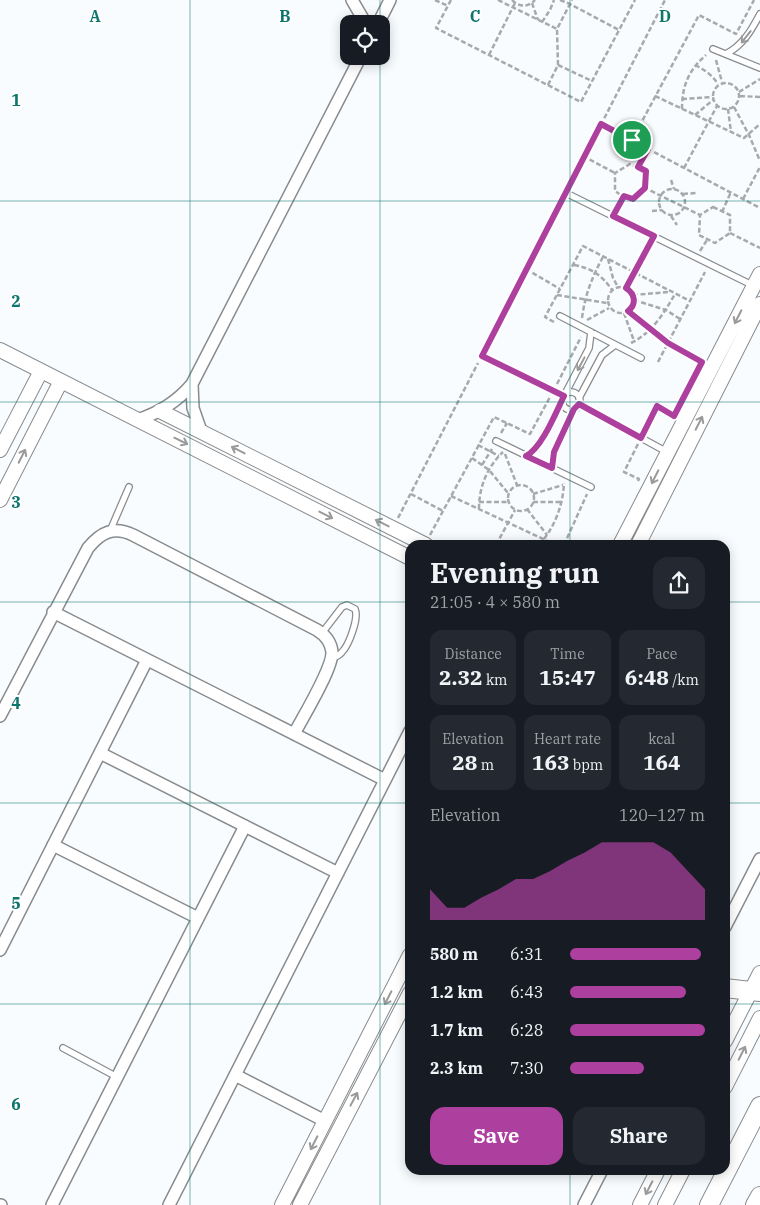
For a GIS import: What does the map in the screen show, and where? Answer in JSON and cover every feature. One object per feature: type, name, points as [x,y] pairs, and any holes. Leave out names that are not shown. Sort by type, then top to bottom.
[{"type":"main road","points":[[730,989],[755,992]]},
{"type":"main road","points":[[730,1164],[760,1106]]},
{"type":"main road","points":[[709,1205],[724,1175]]},
{"type":"main road","points":[[755,1205],[760,1196]]},
{"type":"street","points":[[352,0],[361,15]]},
{"type":"street","points":[[382,15],[390,0]]},
{"type":"street","points":[[137,420],[160,411],[178,399],[192,384],[356,65]]},
{"type":"street","points":[[623,540],[757,280]]},
{"type":"street","points":[[641,540],[760,304]]},
{"type":"street","points":[[0,350],[405,555]]},
{"type":"street","points":[[0,450],[41,371]]},
{"type":"street","points":[[0,500],[61,381]]},
{"type":"street","points":[[192,384],[193,408],[201,431]]},
{"type":"street","points":[[160,411],[416,540]]},
{"type":"street","points":[[0,716],[88,548],[102,534],[110,531],[126,532],[134,535],[322,633],[330,644],[332,658],[294,734]]},
{"type":"street","points":[[53,612],[385,780]]},
{"type":"street","points":[[0,950],[148,660]]},
{"type":"street","points":[[169,1205],[405,741]]},
{"type":"street","points":[[100,753],[338,873]]},
{"type":"street","points":[[52,1205],[245,826]]},
{"type":"street","points":[[53,845],[198,918]]},
{"type":"street","points":[[730,917],[760,859]]},
{"type":"street","points":[[282,1205],[405,965]]},
{"type":"street","points":[[730,1033],[755,992],[760,973]]},
{"type":"street","points":[[300,1205],[405,1003]]},
{"type":"street","points":[[730,1077],[760,1018]]},
{"type":"street","points":[[235,1075],[325,1121]]},
{"type":"street","points":[[584,1205],[599,1175]]},
{"type":"street","points":[[640,1205],[655,1175]]},
{"type":"street","points":[[665,1205],[680,1175]]},
{"type":"lane","points":[[726,54],[745,39],[760,14]]},
{"type":"lane","points":[[713,49],[760,68]]},
{"type":"lane","points":[[566,193],[709,264],[757,280]]},
{"type":"lane","points":[[560,316],[641,358]]},
{"type":"lane","points":[[526,456],[536,449],[564,397],[589,348],[591,332]]},
{"type":"lane","points":[[552,468],[554,452],[602,355],[618,346]]},
{"type":"lane","points":[[482,356],[564,397],[568,409],[578,404]]},
{"type":"lane","points":[[564,397],[573,392],[578,404],[668,453]]},
{"type":"lane","points":[[496,441],[506,450],[526,456],[591,487]]},
{"type":"lane","points":[[110,531],[129,487]]},
{"type":"lane","points":[[322,633],[342,607],[347,605],[355,609],[357,618],[345,649],[342,654],[332,658]]},
{"type":"lane","points":[[63,1048],[117,1077]]},
{"type":"path","points":[[435,0],[448,6]]},
{"type":"path","points":[[451,0],[436,28],[581,102],[635,0]]},
{"type":"path","points":[[498,0],[557,29]]},
{"type":"path","points":[[512,0],[524,6],[533,2],[538,20]]},
{"type":"path","points":[[542,22],[554,0]]},
{"type":"path","points":[[560,0],[571,2],[619,30]]},
{"type":"path","points":[[393,528],[665,0]]},
{"type":"path","points":[[632,140],[699,15],[736,34],[754,0]]},
{"type":"path","points":[[548,85],[558,65],[557,29],[571,2]]},
{"type":"path","points":[[489,55],[515,3]]},
{"type":"path","points":[[682,109],[686,82],[695,65],[713,49],[722,82]]},
{"type":"path","points":[[558,65],[592,82]]},
{"type":"path","points":[[695,65],[708,73],[719,84]]},
{"type":"path","points":[[739,92],[760,79]]},
{"type":"path","points":[[695,115],[713,99],[715,88],[722,82],[729,82],[735,86],[740,96],[734,107],[728,109],[717,106],[713,99]]},
{"type":"path","points":[[655,96],[744,138],[760,124]]},
{"type":"path","points":[[740,96],[760,97]]},
{"type":"path","points":[[682,99],[713,99]]},
{"type":"path","points":[[684,168],[717,106]]},
{"type":"path","points":[[734,107],[760,161]]},
{"type":"path","points":[[728,109],[731,132]]},
{"type":"path","points":[[601,124],[760,208]]},
{"type":"path","points":[[638,167],[648,149]]},
{"type":"path","points":[[583,156],[615,173]]},
{"type":"path","points":[[630,164],[638,167],[646,171],[645,188],[633,199],[624,196],[615,191],[615,173],[630,164]]},
{"type":"path","points":[[743,199],[760,169]]},
{"type":"path","points":[[671,180],[674,189]]},
{"type":"path","points":[[645,188],[700,215]]},
{"type":"path","points":[[662,210],[659,200],[669,189],[674,189],[683,194],[696,193]]},
{"type":"path","points":[[722,212],[731,192]]},
{"type":"path","points":[[671,215],[681,212],[684,208],[686,203],[683,194]]},
{"type":"path","points":[[613,216],[624,196]]},
{"type":"path","points":[[700,215],[713,207],[730,215],[730,233]]},
{"type":"path","points":[[652,211],[662,210],[671,215],[677,225]]},
{"type":"path","points":[[700,215],[699,235],[707,240],[715,243],[730,233]]},
{"type":"path","points":[[730,233],[760,248]]},
{"type":"path","points":[[626,288],[654,236]]},
{"type":"path","points":[[697,258],[707,240]]},
{"type":"path","points":[[556,323],[545,317],[583,246],[690,301]]},
{"type":"path","points":[[581,327],[584,300],[595,271],[603,257]]},
{"type":"path","points":[[608,259],[613,278],[618,287]]},
{"type":"path","points":[[658,362],[709,264]]},
{"type":"path","points":[[574,265],[595,271],[605,279],[612,290]]},
{"type":"path","points":[[526,270],[560,289]]},
{"type":"path","points":[[557,295],[607,303],[613,311],[624,313],[634,305],[633,295],[626,288],[618,287],[609,293],[607,303]]},
{"type":"path","points":[[633,295],[671,292]]},
{"type":"path","points":[[618,346],[634,341],[650,329],[666,310],[676,294]]},
{"type":"path","points":[[634,300],[666,310],[680,319]]},
{"type":"path","points":[[628,311],[668,343],[702,362]]},
{"type":"path","points":[[624,313],[641,358]]},
{"type":"path","points":[[635,487],[639,479],[624,472],[657,406],[674,416],[678,408]]},
{"type":"path","points":[[478,445],[499,456]]},
{"type":"path","points":[[479,509],[480,490],[489,470],[506,450],[517,485]]},
{"type":"path","points":[[472,458],[489,470],[508,493],[508,502],[515,510],[523,511],[533,502],[533,494],[529,487],[521,484],[508,493]]},
{"type":"path","points":[[451,496],[544,539],[558,514],[562,502],[564,474]]},
{"type":"path","points":[[533,494],[564,485]]},
{"type":"path","points":[[566,540],[591,487]]},
{"type":"path","points":[[411,494],[443,511]]},
{"type":"path","points":[[479,502],[508,502]]},
{"type":"path","points":[[533,502],[562,502]]},
{"type":"path","points":[[527,509],[547,535]]},
{"type":"path","points":[[499,540],[515,510]]},
{"type":"route","points":[[601,124],[632,140],[648,149],[638,167],[646,171],[645,188],[633,199],[624,196],[613,216],[654,236],[626,288],[630,290],[634,300],[634,305],[628,311],[668,343],[702,362],[674,416],[657,406],[641,438],[579,404],[574,409],[554,452],[552,468],[526,456],[533,452],[564,396],[482,356],[601,124]]}]
